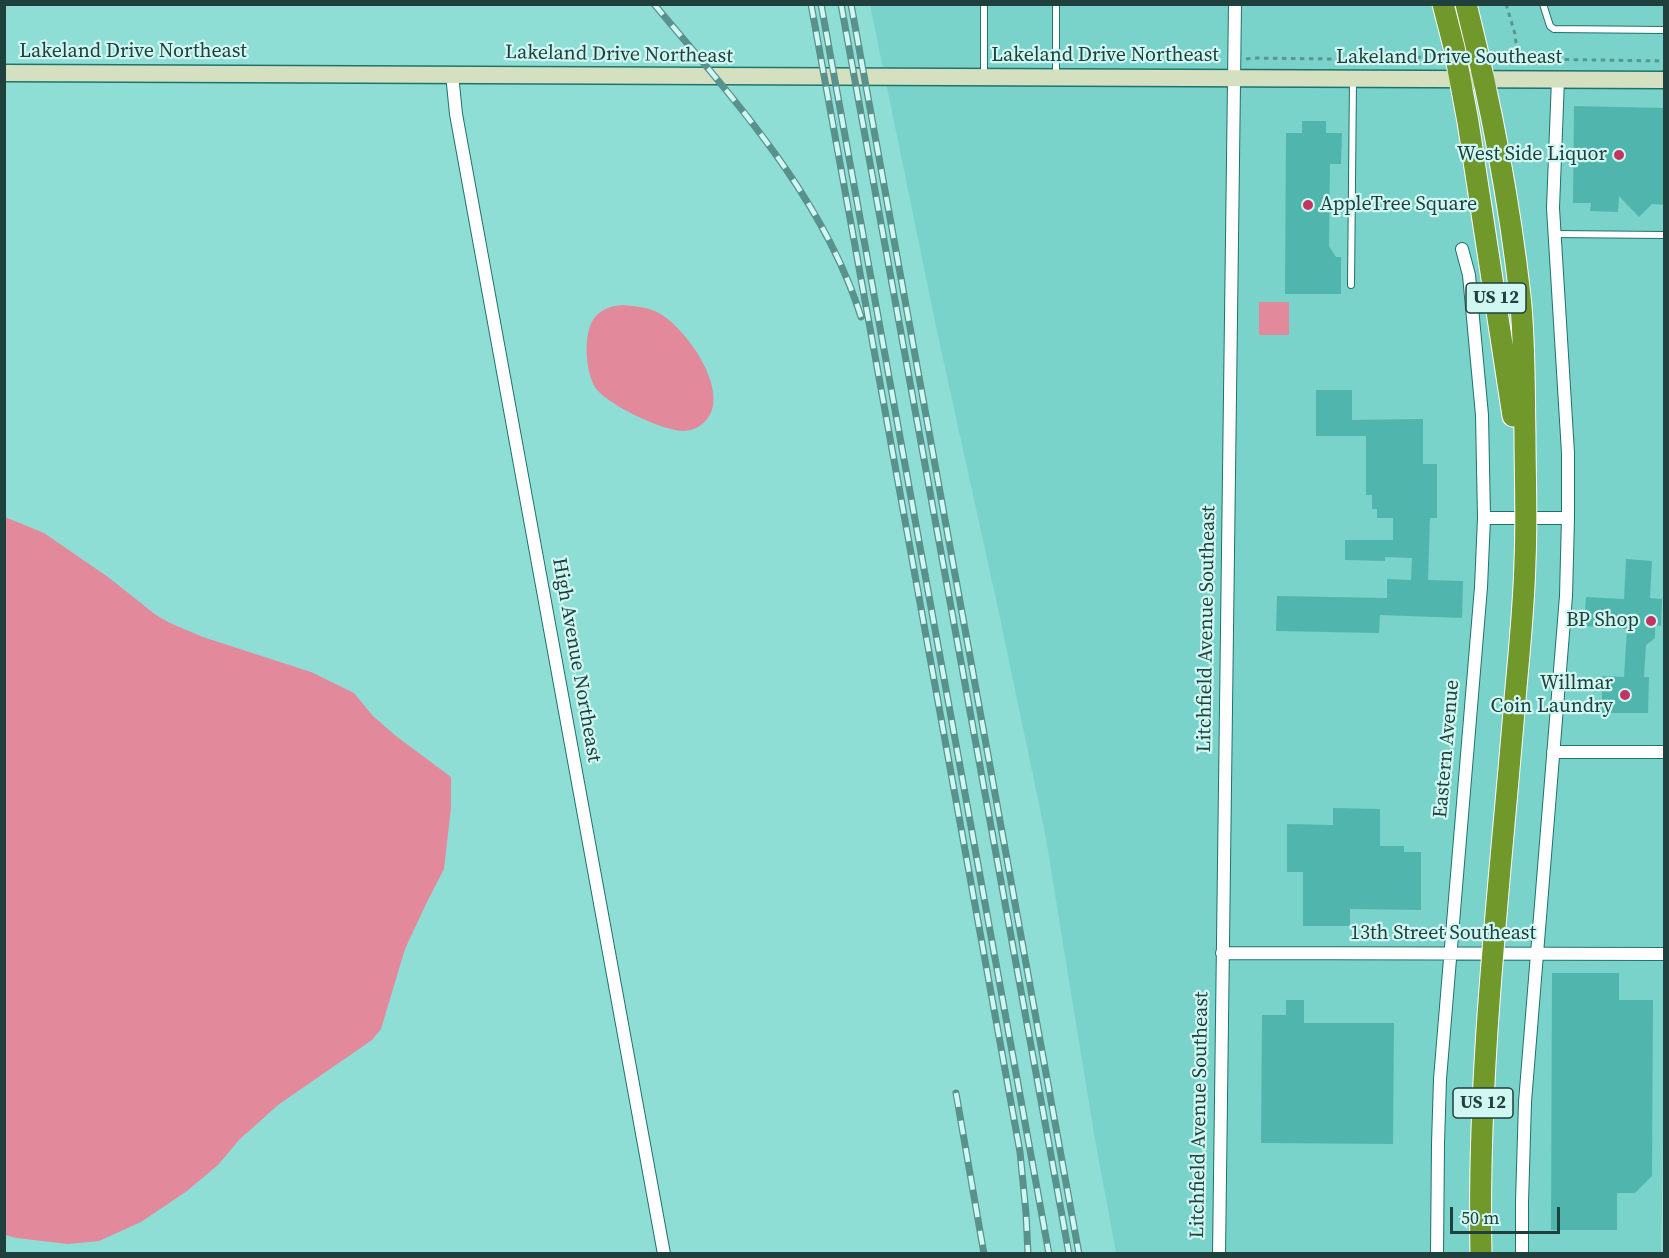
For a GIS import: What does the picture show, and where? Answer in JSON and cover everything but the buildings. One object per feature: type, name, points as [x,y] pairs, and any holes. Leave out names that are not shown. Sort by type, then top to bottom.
[{"type":"highway","name":"US 12","points":[[1443,4],[1460,79],[1476,168],[1505,357],[1526,518]]},
{"type":"highway","name":"US 12","points":[[1466,4],[1484,79],[1507,202],[1520,296],[1524,350],[1526,558],[1493,953],[1482,1121],[1481,1254]]},
{"type":"main road","name":"Lakeland Drive Northeast","points":[[4,73],[1056,77],[1234,70]]},
{"type":"main road","name":"Lakeland Drive Southeast","points":[[1234,70],[1353,78],[1665,80]]},
{"type":"street","name":"Litchfield Avenue Southeast","points":[[1219,1254],[1235,4]]},
{"type":"street","name":"High Avenue Northeast","points":[[452,74],[456,114],[664,1254]]},
{"type":"street","points":[[1522,1254],[1525,1102],[1566,596],[1567,441],[1553,193],[1558,79]]},
{"type":"street","name":"Eastern Avenue","points":[[1437,1254],[1440,1079],[1480,599],[1484,518],[1483,435],[1477,348],[1469,275],[1462,249]]},
{"type":"street","points":[[1484,518],[1568,518]]},
{"type":"street","points":[[1554,752],[1665,752]]},
{"type":"street","name":"13th Street Southeast","points":[[1222,953],[1665,954]]},
{"type":"lane","points":[[984,4],[984,77]]},
{"type":"lane","points":[[1056,4],[1056,77]]},
{"type":"lane","points":[[1543,4],[1550,26],[1554,29],[1665,30]]},
{"type":"lane","points":[[1351,285],[1353,78]]},
{"type":"lane","points":[[1554,234],[1665,235]]},
{"type":"path","points":[[1506,4],[1515,34],[1517,53]]},
{"type":"path","points":[[1234,70],[1253,58],[1412,60],[1430,53]]},
{"type":"path","points":[[1497,53],[1517,53],[1530,59],[1665,62]]},
{"type":"shaded area","points":[[870,5],[1664,5],[1664,1086],[1661,1253],[1116,1253],[1094,1134],[1045,833],[938,336]]},
{"type":"shaded area","points":[[1259,302],[1289,302],[1289,335],[1259,335]]},
{"type":"shaded area","points":[[623,305],[655,311],[667,319],[680,331],[703,363],[711,381],[714,398],[711,413],[698,427],[678,431],[666,428],[623,409],[598,391],[590,376],[588,365],[588,333],[598,314],[611,307]]},
{"type":"shaded area","points":[[5,517],[44,533],[170,623],[203,637],[311,672],[354,693],[373,716],[396,736],[451,777],[451,808],[444,869],[405,949],[381,1029],[372,1040],[278,1105],[239,1140],[218,1165],[187,1191],[141,1222],[99,1241],[68,1244],[5,1235]]},
{"type":"railway","points":[[654,4],[745,113],[800,190],[824,231],[861,317]]},
{"type":"railway","points":[[811,4],[1020,1152],[1028,1254]]},
{"type":"railway","points":[[821,4],[1049,1254]]},
{"type":"railway","points":[[841,4],[1069,1254]]},
{"type":"railway","points":[[851,4],[1079,1254]]},
{"type":"railway","points":[[956,1093],[984,1254]]},
{"type":"place","name":"West Side Liquor","points":[[1619,155]]},
{"type":"place","name":"AppleTree Square","points":[[1308,205]]},
{"type":"place","name":"BP Shop","points":[[1651,621]]},
{"type":"place","name":"Willmar Coin Laundry","points":[[1625,695]]}]
